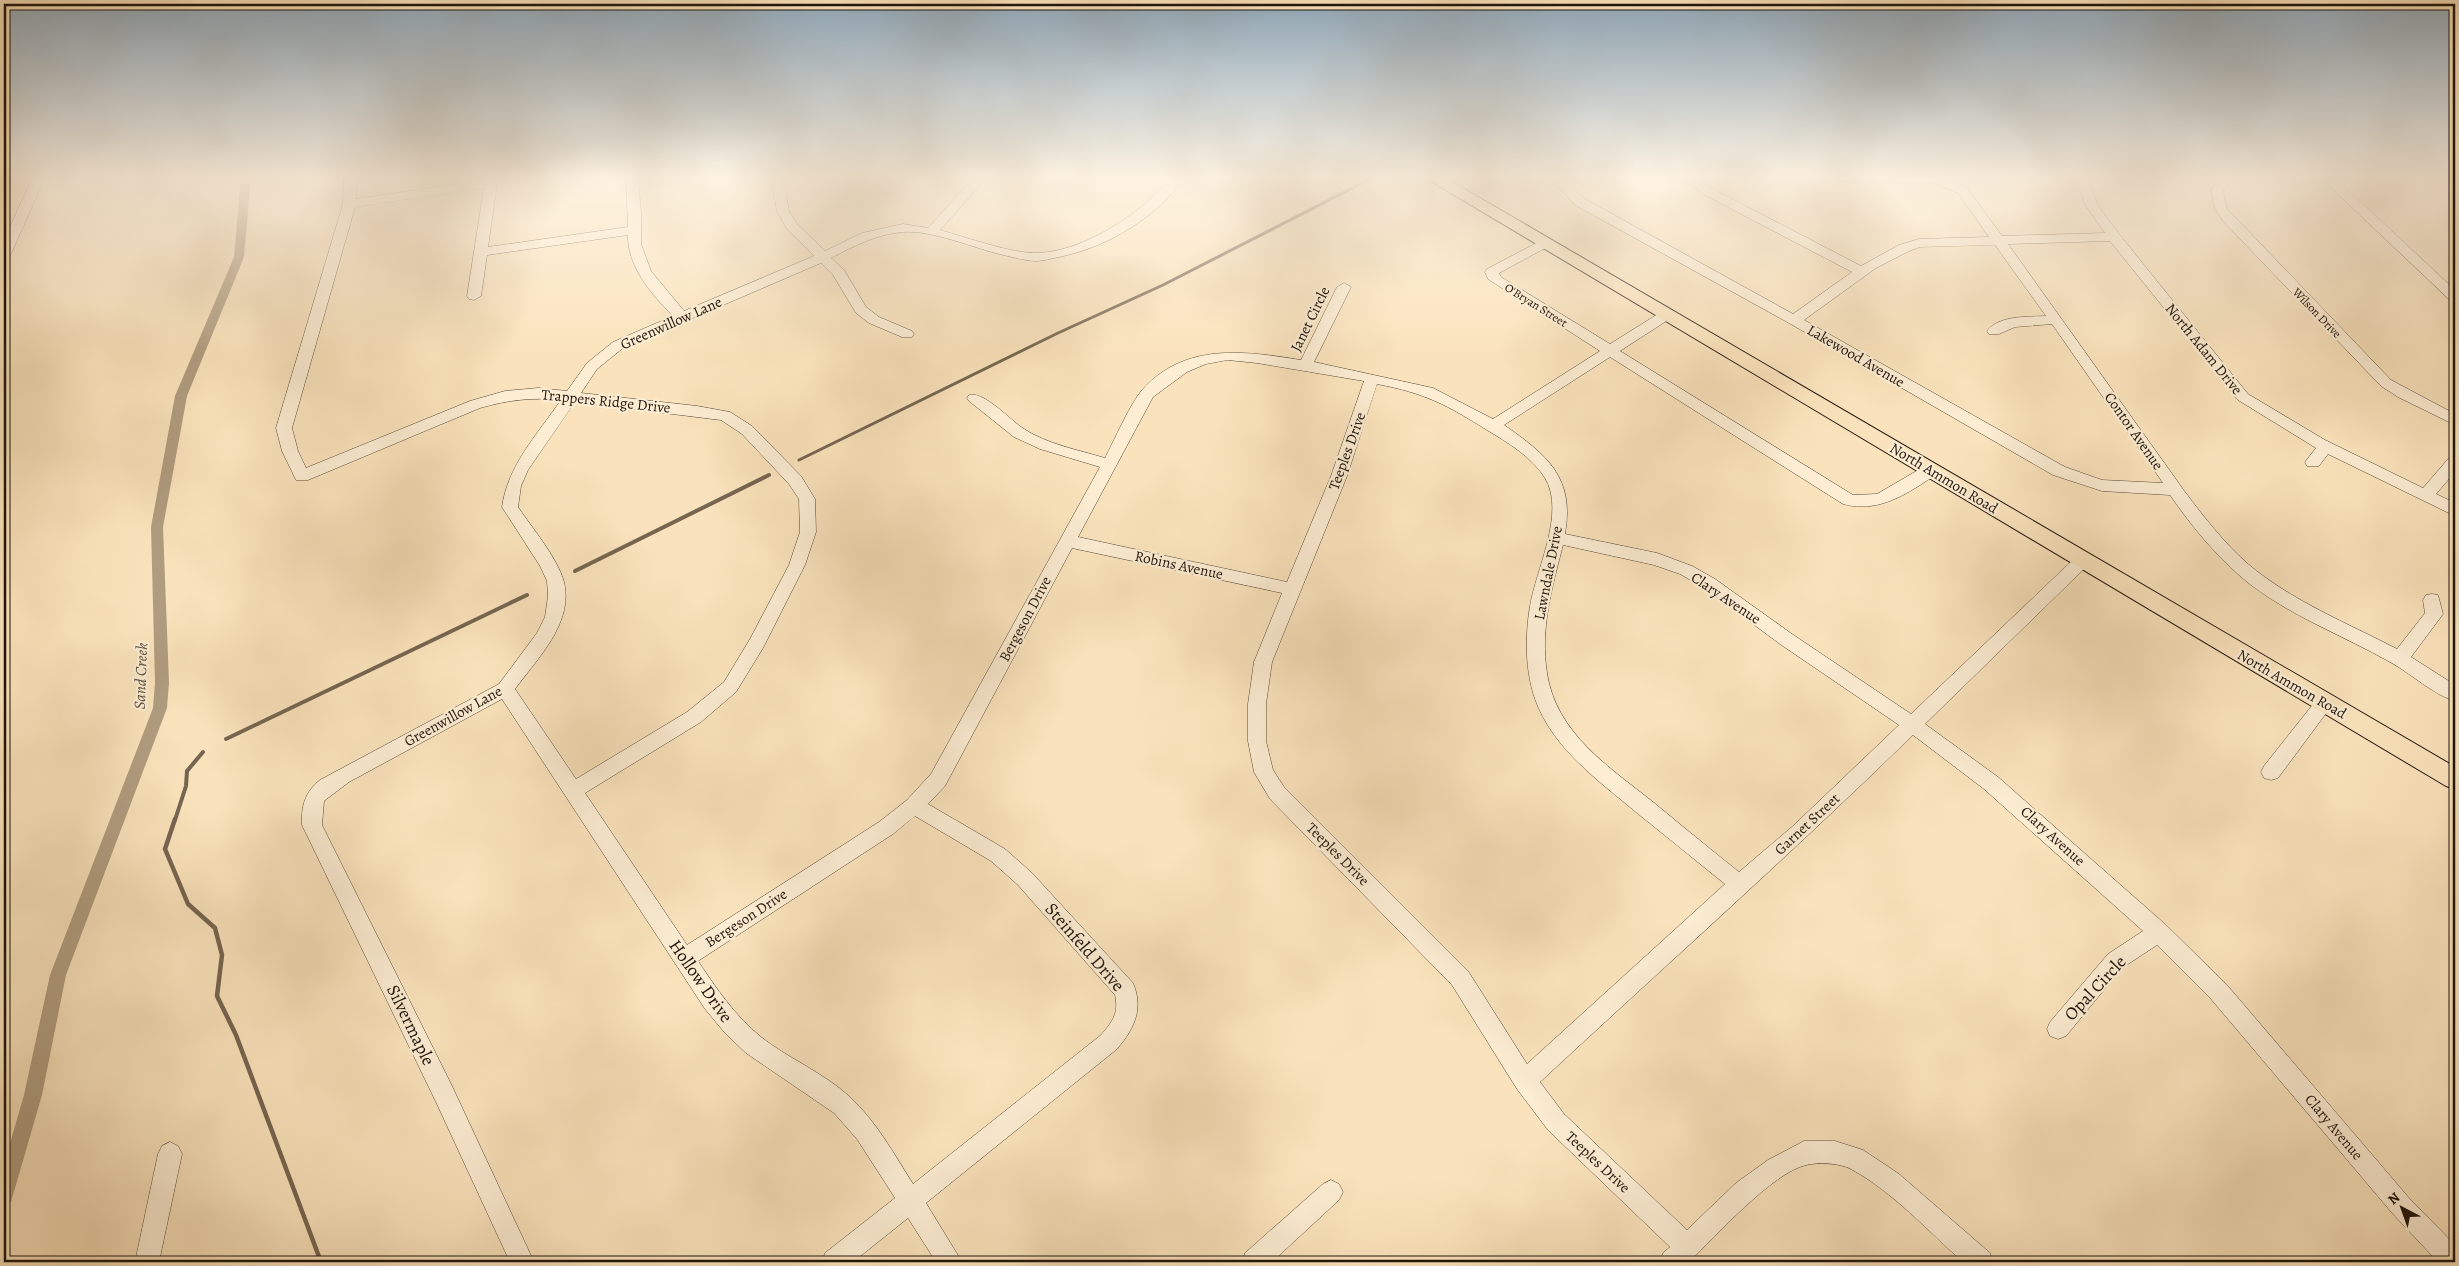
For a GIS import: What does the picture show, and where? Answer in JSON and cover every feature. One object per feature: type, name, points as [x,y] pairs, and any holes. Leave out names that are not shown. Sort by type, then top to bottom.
[{"type":"main road","name":"North Ammon Road","points":[[1532,236],[2455,779]]},
{"type":"street","points":[[4,254],[12,236]]},
{"type":"street","name":"Trappers Ridge Drive","points":[[340,236],[284,428],[290,451],[302,476],[475,404],[505,396],[538,393],[698,410],[724,416],[747,430],[795,480],[807,499],[808,532],[797,565],[757,643],[730,686],[694,717],[574,790]]},
{"type":"street","points":[[474,296],[483,236]]},
{"type":"street","points":[[481,252],[592,236]]},
{"type":"street","points":[[634,236],[634,244],[644,272],[666,301],[683,318]]},
{"type":"street","points":[[802,236],[839,273],[861,310],[874,320],[907,334]]},
{"type":"street","name":"Greenwillow Lane","points":[[321,789],[505,688],[544,638],[554,617],[555,581],[547,564],[510,507],[513,486],[521,469],[592,366],[618,345],[823,257],[862,236]]},
{"type":"street","name":"Greenwillow Lane","points":[[947,236],[1004,251],[1037,257],[1067,251],[1105,236]]},
{"type":"street","name":"Lakewood Avenue","points":[[1642,236],[1794,320],[2058,471],[2081,481],[2119,489],[2174,489]]},
{"type":"street","points":[[1793,236],[1863,273]]},
{"type":"street","name":"Contor Avenue","points":[[1995,236],[2127,420],[2174,489],[2208,534],[2241,567],[2264,586],[2400,659],[2427,679],[2455,694]]},
{"type":"street","name":"Wilson Drive","points":[[2245,236],[2386,383],[2403,394],[2455,420]]},
{"type":"street","points":[[2390,236],[2455,297]]},
{"type":"street","points":[[1794,320],[1888,255],[1919,243],[2114,237]]},
{"type":"street","name":"North Adam Drive","points":[[2114,237],[2243,397],[2263,411],[2325,447],[2455,510]]},
{"type":"street","name":"O'Bryan Street","points":[[1544,243],[1492,272],[1495,279],[1609,351]]},
{"type":"street","name":"Janet Circle","points":[[1306,364],[1344,287]]},
{"type":"street","points":[[1492,426],[1666,315]]},
{"type":"street","points":[[1994,331],[2012,323],[2054,320]]},
{"type":"street","points":[[1609,351],[1848,500],[1859,504],[1880,500],[1931,470]]},
{"type":"street","name":"Bergeson Drive","points":[[684,958],[886,828],[914,806],[938,780],[1147,394],[1166,377],[1198,361],[1223,356],[1246,356],[1306,364],[1372,378]]},
{"type":"street","name":"Lawndale Drive","points":[[1372,378],[1426,390],[1458,405],[1492,426],[1539,460],[1553,476],[1559,490],[1557,538],[1539,604],[1535,648],[1541,685],[1550,712],[1568,738],[1594,766],[1739,884]]},
{"type":"street","name":"Teeples Drive","points":[[1372,378],[1339,476],[1263,662],[1257,704],[1257,741],[1264,772],[1277,793],[1460,978],[1525,1081],[1556,1122],[1679,1254]]},
{"type":"street","points":[[974,398],[1003,422],[1036,441],[1108,464]]},
{"type":"street","points":[[2313,462],[2325,447]]},
{"type":"street","points":[[2425,496],[2455,462]]},
{"type":"street","name":"Clary Avenue","points":[[1557,538],[1658,559],[1686,570],[1911,724],[1991,783],[2159,932],[2219,992],[2401,1206],[2455,1262]]},
{"type":"street","name":"Robins Avenue","points":[[1067,541],[1292,589]]},
{"type":"street","name":"Garnet Street","points":[[1525,1081],[1739,884],[1800,832],[2082,561]]},
{"type":"street","points":[[2400,659],[2434,614],[2432,600]]},
{"type":"street","name":"Hollow Drive","points":[[505,688],[713,1002],[733,1026],[754,1046],[815,1085],[842,1105],[864,1131],[908,1201],[950,1262]]},
{"type":"street","points":[[2271,772],[2324,703]]},
{"type":"street","name":"Silvermaple","points":[[321,789],[310,806],[312,825],[444,1094],[522,1262]]},
{"type":"street","name":"Steinfeld Drive","points":[[908,1201],[1109,1042],[1125,1023],[1129,1008],[1125,990],[1026,879],[998,855],[914,806]]},
{"type":"street","name":"Opal Circle","points":[[2058,1028],[2115,961],[2159,932]]},
{"type":"street","points":[[1679,1254],[1744,1191],[1804,1153],[1835,1153],[1855,1158],[1890,1182],[1981,1262]]},
{"type":"street","points":[[147,1262],[170,1154]]},
{"type":"street","points":[[1254,1262],[1331,1192]]},
{"type":"street","points":[[834,1262],[908,1201]]},
{"type":"waterway","name":"Sand Creek","points":[[4,1195],[33,1095],[58,975],[160,708],[162,683],[157,527],[181,396],[239,257],[241,236]]},
{"type":"waterway","points":[[799,460],[1058,333],[1163,285],[1259,236]]},
{"type":"waterway","points":[[575,571],[769,475]]},
{"type":"waterway","points":[[226,739],[527,595]]},
{"type":"waterway","points":[[175,820],[186,786],[187,771],[203,752]]},
{"type":"waterway","points":[[175,819],[165,849],[188,904],[215,928],[222,955],[217,996],[236,1035],[321,1262]]}]
